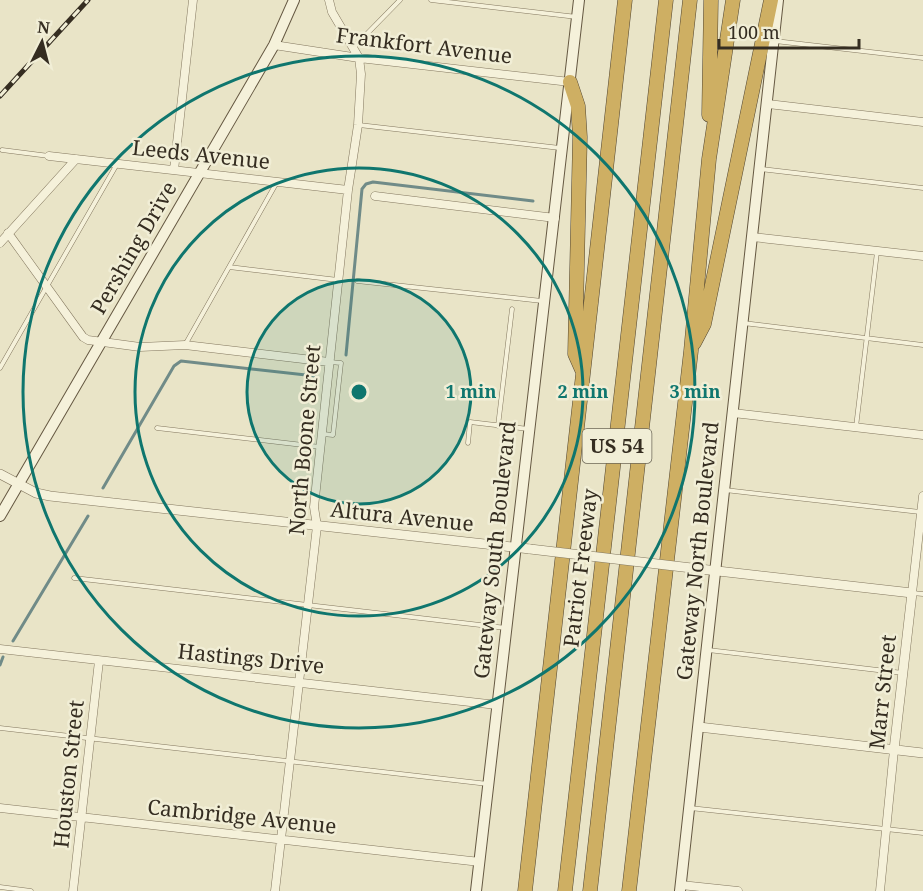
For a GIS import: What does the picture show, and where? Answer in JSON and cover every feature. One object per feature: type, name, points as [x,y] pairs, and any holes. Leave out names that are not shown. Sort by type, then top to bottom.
[{"type":"highway","points":[[525,891],[625,0]]},
{"type":"highway","name":"Patriot Freeway","points":[[565,891],[666,0]]},
{"type":"highway","name":"US 54","points":[[590,891],[690,0]]},
{"type":"highway","points":[[709,159],[711,0]]},
{"type":"highway","points":[[629,891],[691,351],[709,159],[732,0]]},
{"type":"highway","points":[[691,351],[704,324],[771,0]]},
{"type":"highway","points":[[570,82],[578,106],[580,137],[575,354],[584,372]]},
{"type":"main road","name":"Gateway South Boulevard","points":[[476,891],[579,0]]},
{"type":"main road","name":"Gateway North Boulevard","points":[[680,888],[778,0]]},
{"type":"main road","name":"Pershing Drive","points":[[0,516],[274,45],[295,1]]},
{"type":"street","points":[[174,170],[193,0]]},
{"type":"street","name":"North Boone Street","points":[[275,891],[317,526],[314,507],[329,362],[348,190],[358,125],[359,58],[332,12],[329,0]]},
{"type":"street","name":"Frankfort Avenue","points":[[274,45],[359,58],[570,82]]},
{"type":"street","points":[[768,104],[923,122]]},
{"type":"street","name":"Leeds Avenue","points":[[49,156],[348,190]]},
{"type":"street","points":[[0,243],[76,159]]},
{"type":"street","points":[[375,196],[555,218]]},
{"type":"street","points":[[9,233],[83,337],[101,343],[140,347],[185,345],[329,362]]},
{"type":"street","points":[[752,237],[923,256]]},
{"type":"street","points":[[733,413],[923,435]]},
{"type":"street","name":"Altura Avenue","points":[[0,474],[18,484],[50,496],[912,593]]},
{"type":"street","name":"Marr Street","points":[[880,891],[923,496]]},
{"type":"street","name":"Hastings Drive","points":[[0,649],[497,705]]},
{"type":"street","name":"Houston Street","points":[[73,891],[99,661]]},
{"type":"street","points":[[699,727],[923,753]]},
{"type":"street","name":"Cambridge Avenue","points":[[0,808],[480,862]]},
{"type":"street","points":[[680,888],[738,891]]},
{"type":"lane","points":[[354,48],[400,0]]},
{"type":"lane","points":[[431,0],[577,17]]},
{"type":"lane","points":[[774,41],[923,58]]},
{"type":"lane","points":[[358,125],[563,148]]},
{"type":"lane","points":[[2,150],[49,156]]},
{"type":"lane","points":[[0,368],[117,164]]},
{"type":"lane","points":[[760,169],[923,188]]},
{"type":"lane","points":[[185,345],[277,182]]},
{"type":"lane","points":[[856,427],[877,251]]},
{"type":"lane","points":[[230,267],[338,280]]},
{"type":"lane","points":[[357,281],[544,301]]},
{"type":"lane","points":[[498,426],[512,309]]},
{"type":"lane","points":[[742,323],[923,345]]},
{"type":"lane","points":[[0,357],[3,362]]},
{"type":"lane","points":[[322,434],[333,435],[341,363],[329,362]]},
{"type":"lane","points":[[468,443],[470,422],[528,429]]},
{"type":"lane","points":[[157,428],[321,447]]},
{"type":"lane","points":[[724,490],[921,512]]},
{"type":"lane","points":[[74,578],[506,628]]},
{"type":"lane","points":[[912,593],[923,594]]},
{"type":"lane","points":[[708,650],[903,673]]},
{"type":"lane","points":[[0,728],[488,784]]},
{"type":"lane","points":[[690,808],[923,833]]},
{"type":"lane","points":[[0,888],[31,891]]},
{"type":"waterway","points":[[346,355],[362,189],[366,184],[373,182],[533,201]]},
{"type":"waterway","points":[[103,488],[174,366],[181,361],[315,376]]},
{"type":"waterway","points":[[13,641],[88,516]]},
{"type":"waterway","points":[[0,665],[3,657]]},
{"type":"railway","points":[[0,96],[88,0]]}]
